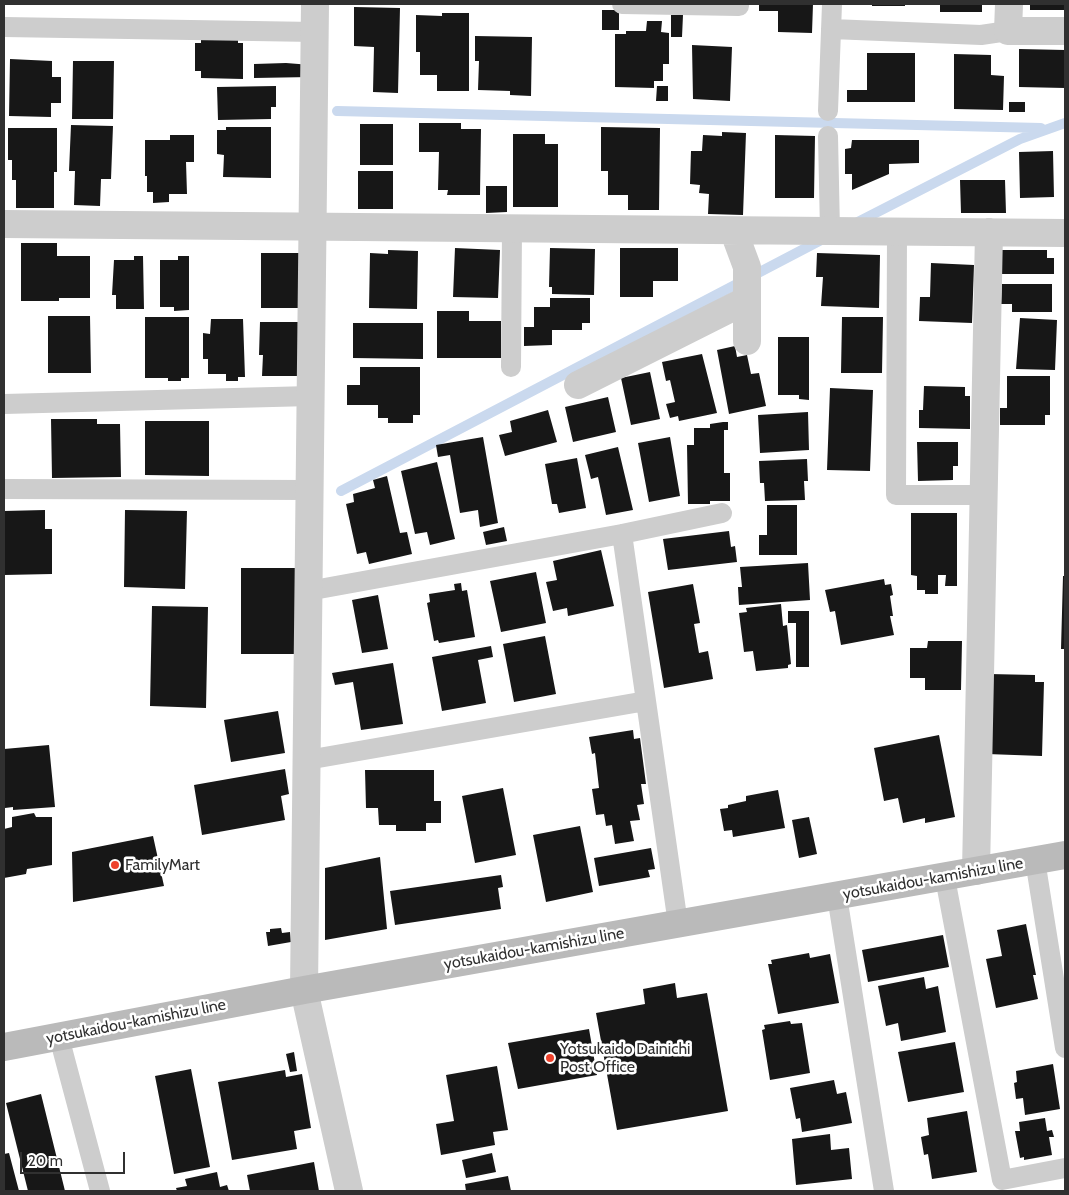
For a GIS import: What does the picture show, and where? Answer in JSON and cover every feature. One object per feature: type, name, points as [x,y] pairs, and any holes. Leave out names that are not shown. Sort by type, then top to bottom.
[{"type":"main road","name":"yotsukaidou-kamishizu line","points":[[4,1047],[304,990],[944,878],[1065,855]]},
{"type":"street","points":[[315,4],[304,990],[349,1191]]},
{"type":"street","points":[[1009,4],[1008,31],[1065,31]]},
{"type":"street","points":[[4,224],[734,232],[1065,233]]},
{"type":"street","points":[[734,232],[748,267],[747,341]]},
{"type":"street","points":[[976,871],[989,232]]},
{"type":"street","points":[[578,385],[748,300]]},
{"type":"lane","points":[[622,4],[739,6],[740,4]]},
{"type":"lane","points":[[828,111],[832,4]]},
{"type":"lane","points":[[4,27],[315,32]]},
{"type":"lane","points":[[831,29],[981,35],[1008,31]]},
{"type":"lane","points":[[828,136],[830,231]]},
{"type":"lane","points":[[511,367],[512,229]]},
{"type":"lane","points":[[897,232],[896,495],[984,495]]},
{"type":"lane","points":[[4,404],[311,396]]},
{"type":"lane","points":[[4,489],[310,490]]},
{"type":"lane","points":[[308,591],[722,514]]},
{"type":"lane","points":[[622,534],[678,924]]},
{"type":"lane","points":[[307,760],[646,701]]},
{"type":"lane","points":[[1036,860],[1065,1048]]},
{"type":"lane","points":[[944,878],[1002,1180],[1065,1168]]},
{"type":"lane","points":[[837,896],[884,1191]]},
{"type":"lane","points":[[59,1037],[100,1191]]},
{"type":"building","points":[[759,4],[813,4],[812,33],[778,32],[778,11],[759,11]]},
{"type":"building","points":[[872,4],[905,4],[905,6],[872,6]]},
{"type":"building","points":[[940,4],[982,4],[982,12],[940,12]]},
{"type":"building","points":[[1030,4],[1065,4],[1065,10],[1030,10]]},
{"type":"building","points":[[354,7],[400,8],[398,93],[373,92],[374,47],[354,46]]},
{"type":"building","points":[[602,10],[619,10],[619,30],[602,30]]},
{"type":"building","points":[[442,13],[469,13],[469,91],[437,91],[437,75],[420,75],[420,52],[416,52],[416,15],[442,16]]},
{"type":"building","points":[[671,15],[683,15],[682,37],[671,37]]},
{"type":"building","points":[[647,21],[662,21],[661,32],[669,33],[669,64],[663,64],[663,81],[654,81],[654,88],[615,87],[615,34],[626,34],[626,31],[646,31]]},
{"type":"building","points":[[475,36],[532,37],[531,96],[510,95],[510,91],[478,90],[479,61],[475,61]]},
{"type":"building","points":[[201,37],[238,37],[238,43],[243,43],[243,79],[201,78],[201,71],[195,71],[195,43],[201,43]]},
{"type":"building","points":[[692,45],[732,47],[730,101],[693,99]]},
{"type":"building","points":[[1019,49],[1065,50],[1065,88],[1019,87]]},
{"type":"building","points":[[867,53],[915,53],[915,102],[847,102],[847,90],[867,90]]},
{"type":"building","points":[[954,54],[991,55],[991,75],[1004,76],[1003,110],[954,109]]},
{"type":"building","points":[[10,59],[52,61],[52,77],[61,77],[61,103],[51,103],[51,117],[9,116]]},
{"type":"building","points":[[73,61],[114,61],[113,119],[72,119]]},
{"type":"building","points":[[286,63],[311,65],[311,77],[254,78],[254,64]]},
{"type":"building","points":[[276,86],[276,107],[271,107],[271,119],[218,120],[217,87]]},
{"type":"building","points":[[657,86],[668,86],[668,101],[656,101]]},
{"type":"building","points":[[1009,102],[1025,102],[1025,112],[1009,112]]},
{"type":"building","points":[[419,123],[461,123],[461,129],[481,129],[480,195],[447,195],[448,190],[438,190],[439,152],[419,152]]},
{"type":"building","points":[[360,124],[393,124],[393,165],[360,165]]},
{"type":"building","points":[[71,125],[113,126],[111,179],[101,179],[100,206],[74,205],[75,171],[69,171]]},
{"type":"building","points":[[226,127],[271,127],[271,178],[223,177],[224,155],[217,154],[217,130],[226,130]]},
{"type":"building","points":[[601,127],[660,128],[659,210],[628,210],[628,195],[608,195],[608,171],[601,171]]},
{"type":"building","points":[[8,128],[57,128],[57,172],[54,172],[54,208],[16,208],[16,180],[12,180],[12,160],[8,160]]},
{"type":"building","points":[[722,132],[746,133],[743,215],[708,214],[709,194],[699,193],[700,185],[690,184],[691,151],[702,151],[703,135],[722,136]]},
{"type":"building","points":[[513,134],[545,134],[545,144],[558,144],[558,207],[513,207]]},
{"type":"building","points":[[170,135],[194,135],[194,162],[186,162],[187,194],[169,194],[169,202],[153,203],[153,192],[147,192],[145,140],[170,140]]},
{"type":"building","points":[[775,135],[815,136],[814,198],[775,198]]},
{"type":"building","points":[[852,140],[919,140],[919,163],[889,164],[889,174],[852,190],[852,174],[845,174],[845,149],[851,148]]},
{"type":"building","points":[[1053,151],[1054,197],[1020,198],[1019,152]]},
{"type":"building","points":[[358,171],[393,171],[393,209],[358,209]]},
{"type":"building","points":[[960,180],[1005,180],[1006,213],[961,213]]},
{"type":"building","points":[[486,186],[507,186],[507,212],[486,213]]},
{"type":"building","points":[[21,243],[57,243],[57,256],[90,256],[90,298],[59,298],[59,301],[21,301]]},
{"type":"building","points":[[455,248],[500,250],[498,298],[453,297]]},
{"type":"building","points":[[550,248],[595,249],[594,295],[552,294],[552,287],[549,287]]},
{"type":"building","points":[[620,248],[678,248],[678,281],[653,281],[653,297],[620,297]]},
{"type":"building","points":[[388,250],[418,251],[417,309],[369,308],[370,253],[388,254]]},
{"type":"building","points":[[1001,250],[1047,250],[1047,258],[1054,258],[1054,274],[1001,274]]},
{"type":"building","points":[[261,253],[303,253],[304,308],[261,308]]},
{"type":"building","points":[[817,253],[880,255],[879,308],[821,306],[823,277],[816,277]]},
{"type":"building","points":[[134,256],[143,256],[144,309],[116,309],[116,295],[112,295],[114,260],[134,260]]},
{"type":"building","points":[[178,256],[189,256],[189,310],[174,311],[174,307],[160,307],[160,260],[178,260]]},
{"type":"building","points":[[931,263],[974,265],[972,323],[919,321],[920,297],[930,297]]},
{"type":"building","points":[[1002,284],[1052,284],[1052,312],[1012,312],[1012,304],[1001,304]]},
{"type":"building","points":[[550,298],[590,298],[590,323],[582,323],[582,330],[552,330],[552,345],[524,346],[524,327],[534,327],[534,307],[550,307]]},
{"type":"building","points":[[437,311],[469,311],[469,321],[501,321],[501,358],[437,358]]},
{"type":"building","points":[[48,316],[90,316],[91,373],[48,373]]},
{"type":"building","points":[[145,317],[189,317],[189,378],[181,378],[181,381],[168,381],[168,378],[145,378]]},
{"type":"building","points":[[842,317],[883,317],[882,373],[841,373]]},
{"type":"building","points":[[1020,318],[1057,320],[1055,370],[1016,369]]},
{"type":"building","points":[[211,319],[243,319],[245,377],[238,377],[238,381],[226,381],[226,374],[208,374],[208,359],[203,359],[203,333],[210,334]]},
{"type":"building","points":[[260,322],[301,322],[300,376],[262,376],[263,355],[259,355]]},
{"type":"building","points":[[353,323],[423,323],[423,359],[353,358]]},
{"type":"building","points":[[778,337],[809,337],[809,400],[799,399],[799,395],[778,395]]},
{"type":"building","points":[[735,346],[737,357],[747,355],[751,374],[759,373],[766,406],[729,414],[717,350]]},
{"type":"building","points":[[702,354],[717,413],[679,421],[678,416],[670,418],[666,404],[675,402],[670,380],[666,381],[662,362]]},
{"type":"building","points":[[360,367],[420,367],[420,415],[413,415],[413,423],[388,423],[388,418],[378,418],[378,405],[347,405],[347,385],[360,385]]},
{"type":"building","points":[[650,372],[660,419],[631,425],[621,378]]},
{"type":"building","points":[[1007,376],[1050,376],[1050,415],[1045,415],[1045,425],[1000,425],[1000,408],[1007,408]]},
{"type":"building","points":[[924,386],[965,387],[965,396],[970,396],[970,429],[919,428],[919,410],[923,410]]},
{"type":"building","points":[[830,388],[873,390],[870,471],[827,470]]},
{"type":"building","points":[[608,397],[616,432],[573,442],[565,407]]},
{"type":"building","points":[[548,410],[557,442],[505,456],[499,435],[512,432],[510,421]]},
{"type":"building","points":[[808,412],[809,450],[760,453],[758,415]]},
{"type":"building","points":[[51,419],[97,419],[97,424],[120,424],[121,477],[52,478]]},
{"type":"building","points":[[145,421],[209,421],[209,476],[145,475]]},
{"type":"building","points":[[728,422],[728,430],[724,430],[724,473],[730,473],[730,501],[710,501],[710,504],[688,504],[687,445],[694,445],[694,428],[710,428],[710,424]]},
{"type":"building","points":[[483,437],[498,523],[480,527],[478,510],[460,513],[450,455],[438,457],[436,445]]},
{"type":"building","points":[[670,437],[680,496],[649,502],[638,443]]},
{"type":"building","points":[[917,442],[958,442],[958,466],[953,466],[953,480],[918,481]]},
{"type":"building","points":[[618,447],[633,510],[606,515],[598,477],[591,479],[585,455]]},
{"type":"building","points":[[577,458],[586,508],[559,513],[557,504],[552,504],[545,464]]},
{"type":"building","points":[[807,459],[808,481],[804,481],[805,500],[765,501],[764,483],[760,483],[759,461]]},
{"type":"building","points":[[437,462],[455,539],[430,545],[427,532],[415,534],[401,471]]},
{"type":"building","points":[[387,476],[400,533],[407,532],[412,554],[369,564],[366,552],[357,554],[346,504],[354,502],[353,494],[375,488],[373,480]]},
{"type":"building","points":[[767,505],[797,505],[797,555],[759,555],[759,535],[767,535]]},
{"type":"building","points":[[45,510],[45,529],[52,529],[52,574],[4,575],[4,511]]},
{"type":"building","points":[[125,510],[187,511],[185,589],[124,587]]},
{"type":"building","points":[[911,513],[957,513],[957,586],[945,586],[946,575],[938,575],[938,594],[925,594],[925,590],[917,590],[917,576],[911,575]]},
{"type":"building","points":[[504,527],[507,541],[486,545],[483,532]]},
{"type":"building","points":[[729,531],[731,547],[735,546],[737,562],[668,570],[663,539]]},
{"type":"building","points":[[601,550],[614,606],[568,616],[567,608],[553,611],[546,582],[557,580],[553,561]]},
{"type":"building","points":[[808,563],[810,600],[739,605],[738,587],[742,587],[740,567]]},
{"type":"building","points":[[241,568],[295,568],[295,654],[241,654]]},
{"type":"building","points":[[536,572],[546,623],[501,632],[490,581]]},
{"type":"building","points":[[1063,576],[1065,576],[1065,649],[1061,649]]},
{"type":"building","points":[[884,579],[885,585],[891,584],[893,595],[890,596],[893,616],[890,616],[894,635],[841,645],[835,611],[830,612],[825,590]]},
{"type":"building","points":[[461,583],[462,591],[467,590],[475,637],[439,643],[438,640],[434,641],[427,603],[430,602],[429,594],[455,590],[454,584]]},
{"type":"building","points":[[693,584],[700,623],[694,624],[699,653],[708,651],[713,679],[664,688],[648,592]]},
{"type":"building","points":[[378,595],[388,649],[362,653],[352,600]]},
{"type":"building","points":[[781,604],[783,626],[787,625],[791,664],[788,665],[788,668],[756,671],[753,651],[744,652],[739,613],[747,612],[746,608]]},
{"type":"building","points":[[152,606],[208,607],[206,708],[150,706]]},
{"type":"building","points":[[788,611],[809,611],[809,667],[796,667],[796,623],[788,623]]},
{"type":"building","points":[[545,636],[556,694],[514,702],[503,644]]},
{"type":"building","points":[[928,641],[962,641],[961,690],[925,690],[925,678],[910,678],[910,648],[927,648]]},
{"type":"building","points":[[491,646],[493,657],[478,660],[486,703],[442,711],[432,657]]},
{"type":"building","points":[[393,663],[403,724],[361,730],[353,682],[335,685],[332,673]]},
{"type":"building","points":[[989,674],[1035,675],[1035,682],[1044,682],[1042,756],[987,754]]},
{"type":"building","points":[[278,711],[285,753],[231,762],[224,720]]},
{"type":"building","points":[[633,730],[634,739],[640,738],[646,784],[641,784],[644,804],[637,805],[640,820],[630,821],[634,841],[615,844],[612,825],[606,826],[604,814],[596,815],[592,789],[599,788],[595,753],[592,754],[589,737]]},
{"type":"building","points":[[939,735],[955,817],[925,823],[925,818],[903,823],[898,798],[884,801],[874,748]]},
{"type":"building","points":[[49,745],[55,807],[13,810],[13,807],[5,808],[4,749]]},
{"type":"building","points":[[285,769],[289,794],[281,796],[285,820],[202,835],[194,785]]},
{"type":"building","points":[[365,770],[434,770],[434,801],[441,801],[441,823],[426,823],[426,831],[396,831],[396,825],[379,825],[378,808],[366,808]]},
{"type":"building","points":[[503,788],[516,855],[475,863],[462,796]]},
{"type":"building","points":[[778,790],[785,828],[733,837],[732,830],[724,831],[720,809],[746,801],[746,796]]},
{"type":"building","points":[[34,813],[36,817],[52,817],[52,865],[27,869],[26,874],[4,878],[4,829],[12,827],[12,817]]},
{"type":"building","points":[[809,817],[817,854],[799,858],[792,820]]},
{"type":"building","points":[[580,826],[593,892],[546,902],[533,835]]},
{"type":"building","points":[[153,836],[164,886],[73,902],[72,852]]},
{"type":"building","points":[[651,848],[655,869],[648,870],[650,877],[599,886],[594,858]]},
{"type":"building","points":[[380,857],[387,929],[325,940],[325,868]]},
{"type":"building","points":[[501,875],[503,887],[498,888],[501,909],[395,925],[390,891]]},
{"type":"building","points":[[1026,924],[1036,975],[1033,975],[1038,999],[996,1008],[986,959],[1002,956],[997,930]]},
{"type":"building","points":[[281,928],[282,933],[290,932],[291,942],[268,946],[266,932],[270,932],[270,929]]},
{"type":"building","points":[[943,935],[949,967],[868,982],[862,950]]},
{"type":"building","points":[[809,953],[810,958],[830,954],[839,1003],[778,1014],[768,964],[772,964],[771,960]]},
{"type":"building","points":[[924,977],[926,989],[938,986],[946,1032],[901,1041],[898,1023],[886,1026],[878,986]]},
{"type":"building","points":[[675,983],[677,998],[707,993],[728,1111],[617,1130],[596,1013],[645,1004],[643,989]]},
{"type":"building","points":[[790,1021],[791,1024],[802,1023],[810,1073],[770,1080],[762,1030],[765,1029],[764,1025]]},
{"type":"building","points":[[589,1029],[597,1075],[518,1089],[508,1043]]},
{"type":"building","points":[[955,1042],[964,1092],[908,1102],[898,1052]]},
{"type":"building","points":[[294,1052],[297,1071],[290,1072],[286,1054]]},
{"type":"building","points":[[1053,1064],[1060,1109],[1025,1115],[1023,1098],[1016,1099],[1014,1083],[1017,1082],[1016,1071]]},
{"type":"building","points":[[497,1066],[508,1130],[493,1132],[495,1145],[441,1155],[436,1124],[454,1121],[446,1075]]},
{"type":"building","points":[[191,1069],[210,1167],[174,1174],[155,1076]]},
{"type":"building","points":[[285,1070],[286,1077],[302,1074],[311,1128],[294,1131],[297,1149],[232,1160],[218,1082]]},
{"type":"building","points":[[834,1080],[837,1094],[846,1092],[852,1123],[802,1132],[800,1118],[796,1119],[790,1088]]},
{"type":"building","points":[[41,1094],[65,1191],[28,1191],[6,1103]]},
{"type":"building","points":[[967,1111],[977,1172],[932,1179],[928,1154],[924,1155],[921,1137],[929,1135],[927,1118]]},
{"type":"building","points":[[1045,1118],[1047,1131],[1052,1130],[1054,1137],[1049,1137],[1052,1155],[1024,1160],[1024,1157],[1020,1158],[1015,1131],[1020,1131],[1019,1122]]},
{"type":"building","points":[[830,1134],[831,1150],[849,1148],[852,1179],[796,1185],[792,1139]]},
{"type":"building","points":[[9,1153],[19,1191],[4,1191],[4,1154]]},
{"type":"building","points":[[492,1153],[496,1172],[466,1178],[462,1160]]},
{"type":"building","points":[[314,1162],[319,1191],[250,1191],[247,1175]]},
{"type":"building","points":[[217,1172],[220,1187],[227,1185],[229,1191],[177,1191],[176,1188],[187,1186],[185,1179]]},
{"type":"building","points":[[508,1176],[511,1191],[466,1191],[465,1184]]},
{"type":"waterway","points":[[337,111],[1041,128]]},
{"type":"waterway","points":[[854,224],[1020,139],[1065,123]]},
{"type":"waterway","points":[[341,491],[823,239]]},
{"type":"place","name":"FamilyMart","points":[[115,865]]},
{"type":"place","name":"Yotsukaido Dainichi Post Office","points":[[550,1058]]}]
